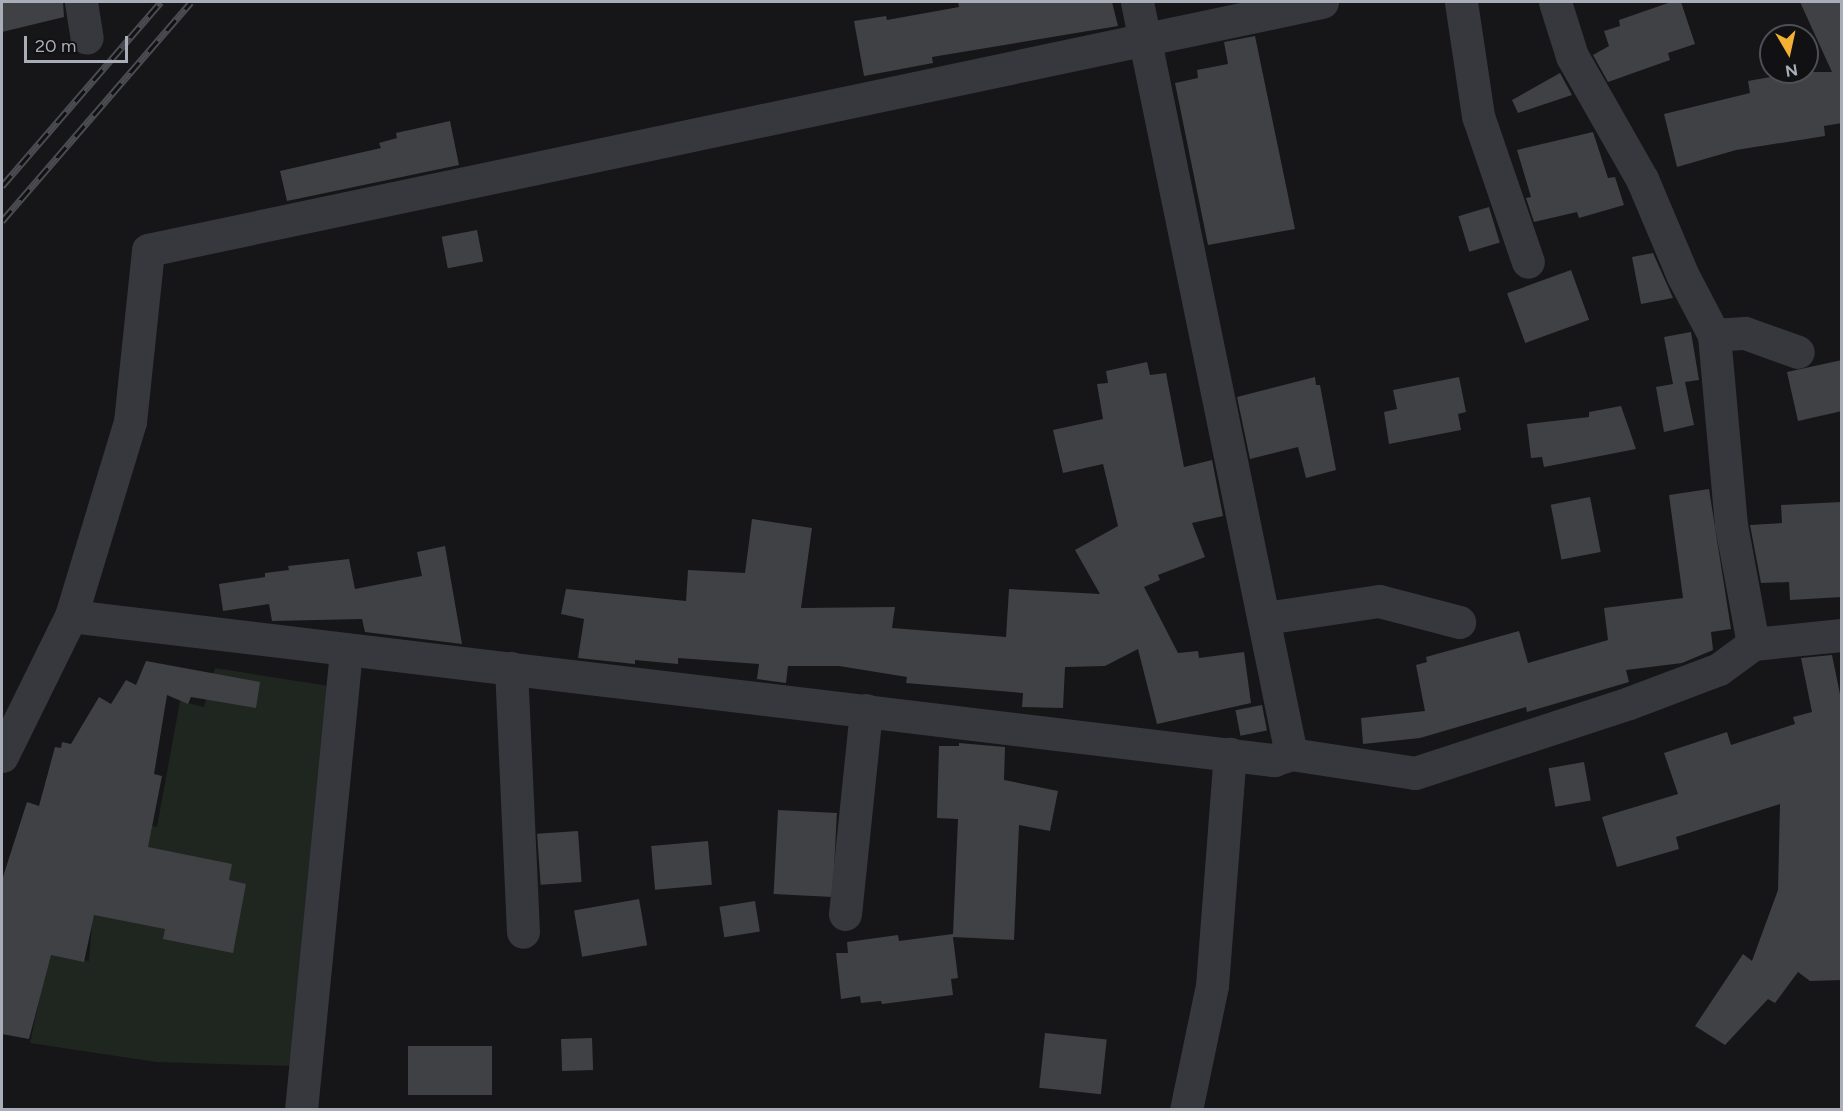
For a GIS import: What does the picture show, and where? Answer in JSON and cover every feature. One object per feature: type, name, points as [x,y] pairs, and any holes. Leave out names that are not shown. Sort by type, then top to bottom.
[{"type":"street","points":[[81,2],[87,38]]},
{"type":"street","points":[[1137,2],[1265,618],[1291,754]]},
{"type":"street","points":[[2,756],[71,616],[130,422],[148,250],[1322,2]]},
{"type":"street","points":[[1461,2],[1478,117],[1528,262]]},
{"type":"street","points":[[1555,2],[1572,56],[1642,180],[1683,276],[1714,335],[1731,525],[1753,644]]},
{"type":"street","points":[[1714,335],[1745,333],[1798,352]]},
{"type":"street","points":[[1265,618],[1379,601],[1459,622]]},
{"type":"street","points":[[71,616],[1274,760],[1291,754],[1415,773],[1697,678],[1719,669],[1753,644],[1841,638]]},
{"type":"street","points":[[301,1110],[346,649]]},
{"type":"street","points":[[511,668],[523,932]]},
{"type":"street","points":[[845,914],[866,710]]},
{"type":"street","points":[[1186,1110],[1212,986],[1230,754]]},
{"type":"shaded area","points":[[215,668],[335,687],[294,1066],[156,1062],[30,1043],[49,954],[89,961],[93,911],[123,817],[157,827],[180,701],[204,707]]},
{"type":"building","points":[[2,2],[63,2],[64,17],[2,32]]},
{"type":"building","points":[[958,2],[1112,2],[1118,26],[932,57],[933,63],[864,76],[854,21],[886,16],[887,20],[959,7]]},
{"type":"building","points":[[1671,2],[1681,2],[1695,44],[1668,53],[1670,60],[1608,82],[1593,55],[1609,46],[1604,31],[1620,26],[1619,20]]},
{"type":"building","points":[[1800,2],[1842,2],[1842,123],[1824,126],[1825,136],[1736,150],[1677,167],[1664,114],[1750,93],[1748,81],[1759,79],[1759,84],[1819,84],[1819,72],[1832,72],[1819,44],[1819,24],[1810,24]]},
{"type":"building","points":[[1255,36],[1295,229],[1208,245],[1175,83],[1198,78],[1197,70],[1228,64],[1224,42]]},
{"type":"building","points":[[1560,73],[1572,95],[1518,113],[1512,100]]},
{"type":"building","points":[[450,121],[459,165],[287,201],[280,171],[381,148],[379,143],[397,138],[396,133]]},
{"type":"building","points":[[1593,132],[1608,178],[1615,177],[1624,205],[1579,218],[1577,212],[1534,222],[1526,198],[1531,197],[1517,150]]},
{"type":"building","points":[[1489,207],[1500,242],[1469,252],[1458,216]]},
{"type":"building","points":[[477,230],[483,261],[448,268],[442,237]]},
{"type":"building","points":[[1653,253],[1673,298],[1641,304],[1632,257]]},
{"type":"building","points":[[1571,270],[1589,320],[1525,343],[1507,293]]},
{"type":"building","points":[[1691,332],[1699,380],[1685,382],[1694,425],[1664,432],[1656,387],[1673,384],[1664,337]]},
{"type":"building","points":[[1842,360],[1842,411],[1798,421],[1787,372]]},
{"type":"building","points":[[1147,362],[1150,375],[1166,373],[1184,467],[1212,460],[1223,516],[1192,523],[1205,557],[1158,575],[1160,580],[1144,587],[1178,653],[1198,651],[1199,658],[1244,652],[1251,703],[1157,724],[1138,649],[1105,666],[1065,667],[1063,708],[1022,707],[1023,693],[906,683],[907,677],[839,666],[788,666],[786,683],[757,679],[759,664],[678,658],[678,664],[635,660],[635,664],[578,658],[584,619],[561,614],[566,589],[686,601],[688,570],[745,573],[752,519],[812,528],[801,608],[895,607],[892,628],[1006,637],[1009,589],[1100,594],[1075,550],[1118,526],[1103,464],[1063,473],[1053,430],[1103,419],[1097,384],[1108,383],[1106,371]]},
{"type":"building","points":[[1315,377],[1316,385],[1320,385],[1336,470],[1306,478],[1298,447],[1250,459],[1237,397]]},
{"type":"building","points":[[1459,377],[1466,412],[1458,414],[1461,430],[1389,444],[1384,412],[1397,409],[1393,390]]},
{"type":"building","points":[[1621,406],[1636,449],[1544,467],[1542,457],[1531,458],[1527,424],[1589,417],[1589,412]]},
{"type":"building","points":[[1709,489],[1731,629],[1711,632],[1713,650],[1682,663],[1626,670],[1629,682],[1527,712],[1526,707],[1420,738],[1363,744],[1361,718],[1425,711],[1416,665],[1427,662],[1426,657],[1519,631],[1528,663],[1608,640],[1604,608],[1683,598],[1669,495]]},
{"type":"building","points":[[1590,497],[1601,552],[1561,560],[1551,505]]},
{"type":"building","points":[[1842,502],[1842,597],[1790,600],[1789,582],[1761,583],[1750,525],[1782,523],[1781,505]]},
{"type":"building","points":[[445,546],[462,644],[365,632],[362,619],[272,621],[269,604],[223,611],[219,584],[265,577],[265,573],[289,570],[288,566],[349,559],[355,589],[422,576],[417,552]]},
{"type":"building","points":[[1832,655],[1842,704],[1842,980],[1810,981],[1798,972],[1775,1003],[1768,999],[1725,1045],[1695,1026],[1743,954],[1752,961],[1778,890],[1780,804],[1676,837],[1679,849],[1617,867],[1602,817],[1678,794],[1664,753],[1727,732],[1731,745],[1795,724],[1793,717],[1812,712],[1801,658]]},
{"type":"building","points":[[146,661],[260,682],[256,708],[191,697],[188,704],[167,695],[154,774],[162,776],[148,847],[232,864],[229,880],[246,884],[233,953],[163,939],[165,929],[94,915],[84,962],[51,955],[29,1039],[2,1034],[2,880],[27,802],[39,806],[55,747],[61,748],[62,742],[71,744],[99,697],[111,704],[126,680],[136,685]]},
{"type":"building","points":[[1262,705],[1267,731],[1240,736],[1235,710]]},
{"type":"building","points":[[959,743],[1005,747],[1004,780],[1058,791],[1050,831],[1019,825],[1014,940],[953,937],[958,978],[951,979],[953,995],[882,1004],[881,1001],[861,1003],[860,996],[841,999],[836,953],[848,953],[847,942],[898,935],[899,941],[953,934],[958,819],[937,818],[939,746],[959,746]]},
{"type":"building","points":[[1584,762],[1591,800],[1555,807],[1549,768]]},
{"type":"building","points":[[778,810],[837,813],[833,897],[774,894]]},
{"type":"building","points":[[578,831],[582,882],[541,885],[537,834]]},
{"type":"building","points":[[708,841],[712,885],[655,890],[651,846]]},
{"type":"building","points":[[639,899],[647,945],[582,957],[574,910]]},
{"type":"building","points":[[755,901],[760,932],[724,937],[719,907]]},
{"type":"building","points":[[1045,1033],[1107,1039],[1101,1094],[1039,1088]]},
{"type":"building","points":[[592,1038],[593,1070],[562,1071],[561,1039]]},
{"type":"building","points":[[408,1046],[492,1046],[492,1095],[408,1095]]},
{"type":"railway","points":[[2,186],[161,2]]},
{"type":"railway","points":[[2,221],[191,2]]}]
